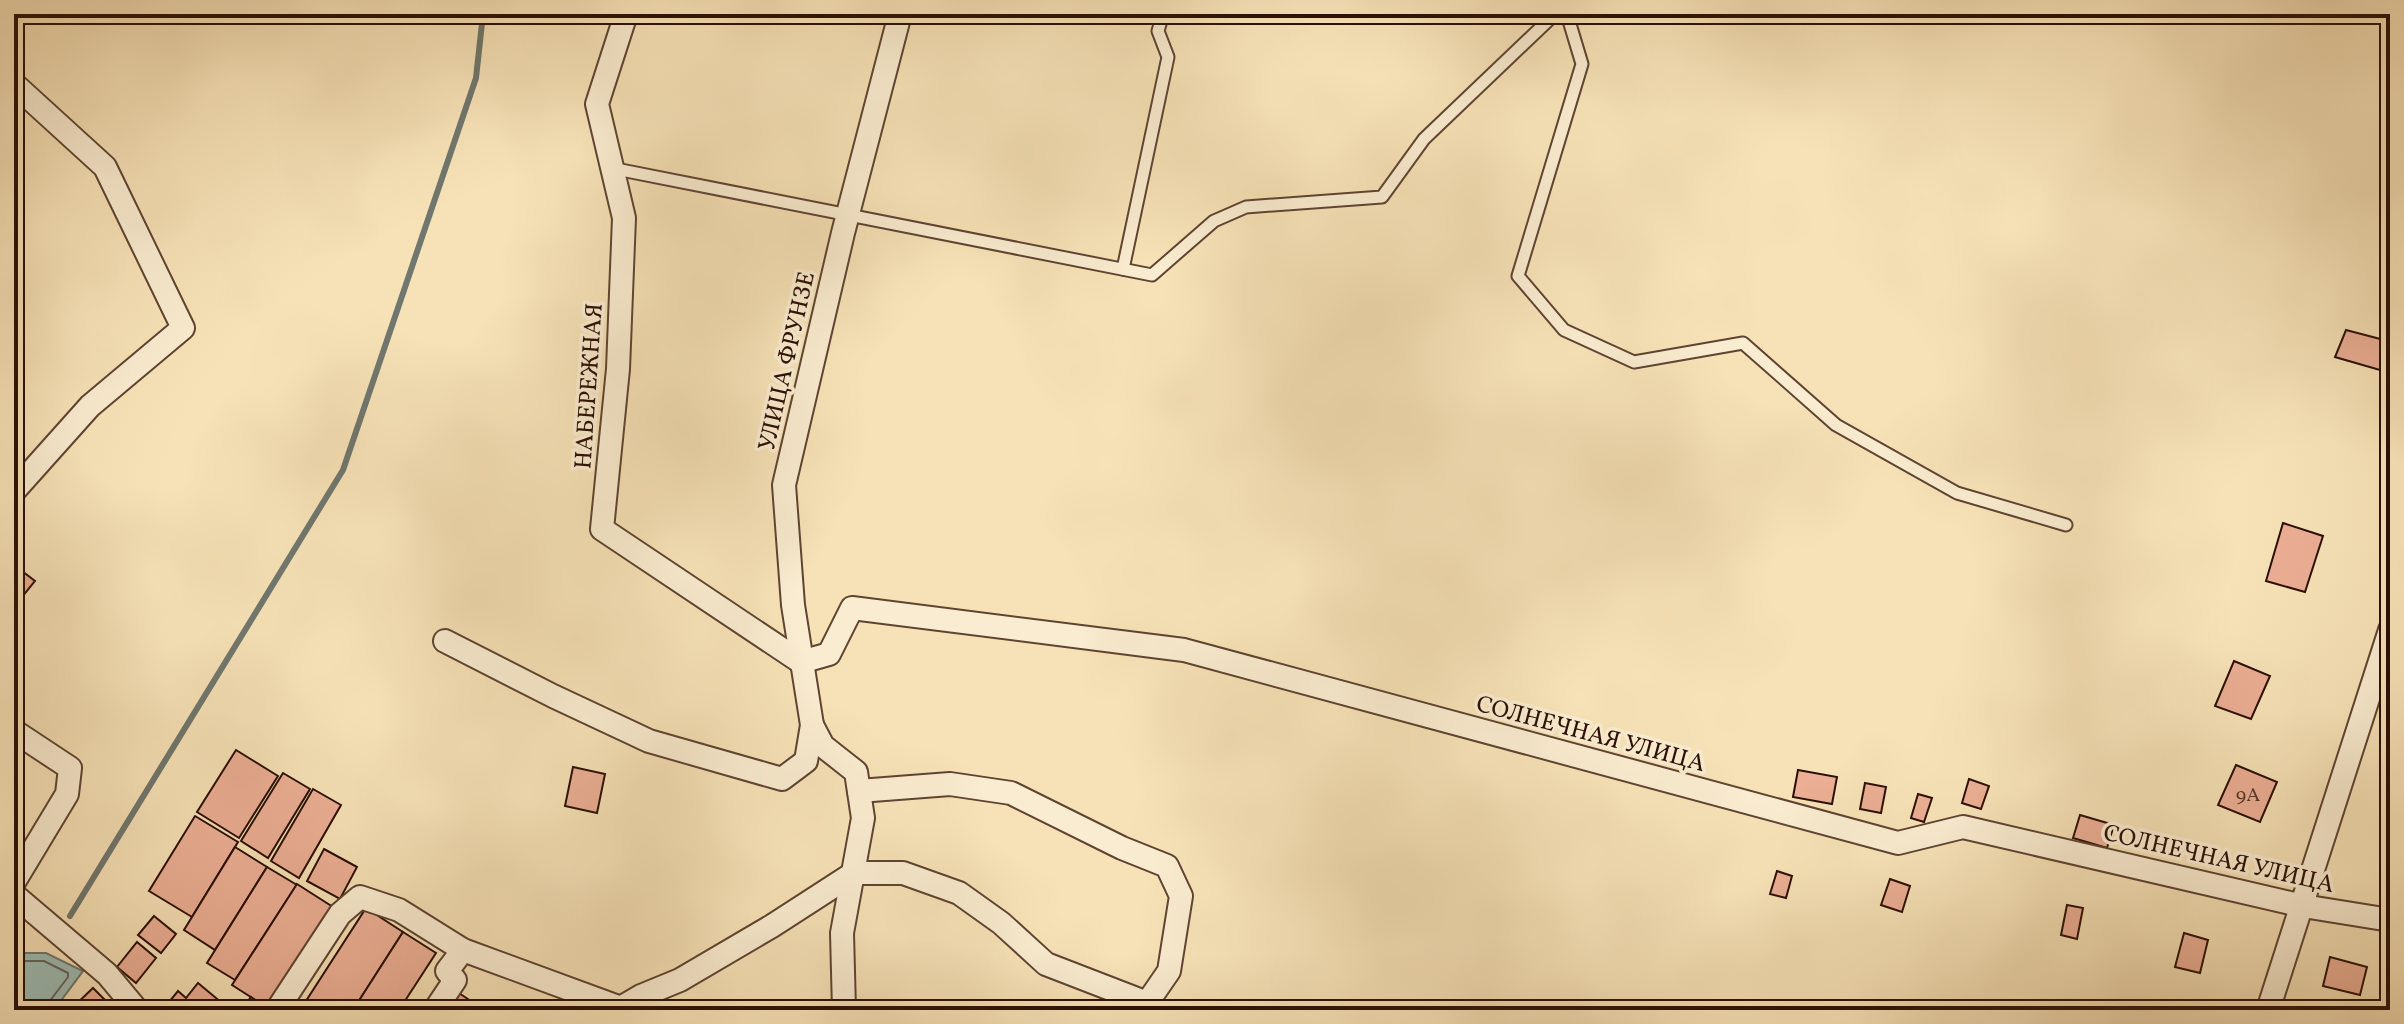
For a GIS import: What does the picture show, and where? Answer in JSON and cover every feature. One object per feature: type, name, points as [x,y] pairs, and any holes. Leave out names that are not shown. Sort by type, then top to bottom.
[{"type":"street","name":"НАБЕРЕЖНАЯ","points":[[626,14],[597,104],[624,218],[618,369],[602,529],[801,662]]},
{"type":"street","name":"УЛИЦА ФРУНЗЕ","points":[[812,725],[793,605],[784,485],[848,215],[900,14]]},
{"type":"street","points":[[14,84],[105,167],[183,328],[90,406],[14,491]]},
{"type":"street","name":"СОЛНЕЧНАЯ УЛИЦА","points":[[801,662],[829,654],[852,608],[1184,650],[1898,843],[1963,827],[2303,906],[2390,920]]},
{"type":"street","points":[[2268,1010],[2390,630]]},
{"type":"street","points":[[445,641],[649,741],[782,779],[806,761],[812,725]]},
{"type":"street","points":[[812,725],[823,746],[856,772],[863,818],[842,933],[844,1010]]},
{"type":"street","points":[[14,731],[70,768],[67,794],[14,882]]},
{"type":"street","points":[[277,1010],[340,914],[360,897],[399,910],[463,950],[619,1009],[680,980],[854,873],[903,873],[959,893],[1001,923],[1046,964],[1147,1007],[1169,971],[1181,896],[1167,866],[1122,848],[1011,793],[950,784],[859,791]]},
{"type":"street","points":[[14,895],[107,974],[137,1010]]},
{"type":"street","points":[[435,1010],[455,980],[447,971],[463,950]]},
{"type":"lane","points":[[1123,269],[1168,57],[1158,31],[1163,14]]},
{"type":"lane","points":[[611,168],[1152,275],[1214,221],[1246,207],[1382,197],[1424,139],[1555,14]]},
{"type":"lane","points":[[1567,14],[1582,64],[1518,276],[1564,330],[1634,362],[1743,343],[1836,425],[1957,493],[2066,525]]},
{"type":"water","points":[[14,953],[46,953],[83,971],[54,1010],[14,1010]]},
{"type":"building","points":[[2346,330],[2388,341],[2380,370],[2335,357]]},
{"type":"building","points":[[2283,523],[2323,536],[2305,592],[2266,581]]},
{"type":"building","points":[[14,565],[35,581],[14,607]]},
{"type":"building","points":[[2234,661],[2270,676],[2251,719],[2215,706]]},
{"type":"building","points":[[236,750],[278,776],[239,838],[197,812]]},
{"type":"building","points":[[2236,765],[2277,782],[2260,822],[2218,805]]},
{"type":"building","points":[[573,767],[605,774],[597,813],[565,806]]},
{"type":"building","points":[[1798,770],[1837,777],[1832,804],[1793,797]]},
{"type":"building","points":[[283,773],[310,789],[268,858],[241,841]]},
{"type":"building","points":[[1969,779],[1989,786],[1981,809],[1962,803]]},
{"type":"building","points":[[1865,783],[1886,787],[1881,813],[1860,809]]},
{"type":"building","points":[[313,789],[341,805],[299,878],[271,861]]},
{"type":"building","points":[[1918,794],[1932,798],[1924,822],[1911,818]]},
{"type":"building","points":[[2080,815],[2114,825],[2107,848],[2073,838]]},
{"type":"building","points":[[195,816],[238,842],[192,917],[149,891]]},
{"type":"building","points":[[235,847],[267,867],[215,950],[184,930]]},
{"type":"building","points":[[324,849],[357,867],[340,899],[307,881]]},
{"type":"building","points":[[267,867],[297,885],[235,980],[207,963]]},
{"type":"building","points":[[1777,871],[1792,876],[1786,898],[1770,894]]},
{"type":"building","points":[[1890,879],[1910,886],[1902,912],[1881,905]]},
{"type":"building","points":[[297,884],[333,907],[268,1008],[232,985]]},
{"type":"building","points":[[2067,905],[2083,908],[2077,939],[2061,935]]},
{"type":"building","points":[[366,908],[403,932],[353,1010],[313,1010],[304,1004]]},
{"type":"building","points":[[154,916],[176,934],[161,953],[138,935]]},
{"type":"building","points":[[403,932],[436,953],[399,1010],[353,1010]]},
{"type":"building","points":[[2184,933],[2208,940],[2200,973],[2175,967]]},
{"type":"building","points":[[137,942],[156,958],[136,983],[117,967]]},
{"type":"building","points":[[2330,957],[2367,967],[2360,995],[2323,986]]},
{"type":"building","points":[[198,983],[228,1008],[176,1010],[169,1002],[178,991],[186,998]]},
{"type":"building","points":[[93,988],[108,1003],[101,1010],[70,1010]]},
{"type":"building","points":[[459,993],[484,1010],[448,1010]]},
{"type":"building","points":[[251,997],[267,1010],[241,1010]]},
{"type":"waterway","points":[[70,916],[343,470],[476,78],[483,14]]}]
